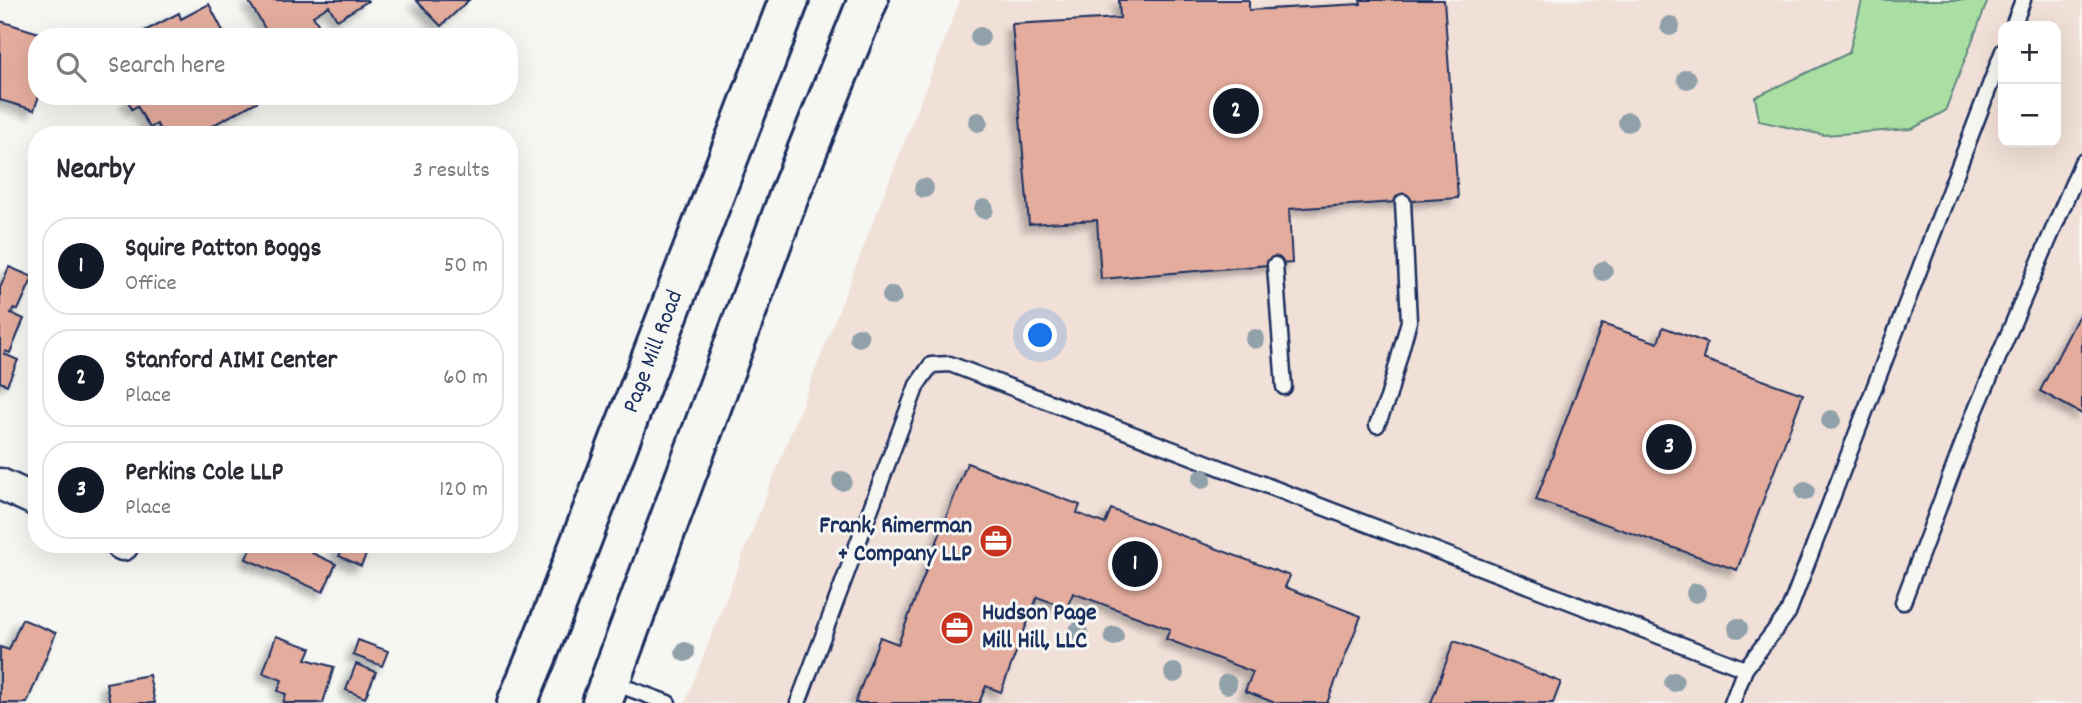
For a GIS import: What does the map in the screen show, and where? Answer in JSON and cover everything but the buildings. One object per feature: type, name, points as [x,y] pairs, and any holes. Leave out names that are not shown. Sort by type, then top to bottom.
[{"type":"main road","name":"Page Mill Road","points":[[517,703],[789,0]]},
{"type":"main road","points":[[607,692],[789,196],[868,0]]},
{"type":"street","points":[[0,484],[28,497]]},
{"type":"lane","points":[[2015,21],[2023,0]]},
{"type":"lane","points":[[1732,703],[1745,669],[1788,612],[1998,64]]},
{"type":"lane","points":[[1903,602],[1972,419],[2082,162]]},
{"type":"lane","points":[[1377,425],[1388,398],[1409,321],[1403,202]]},
{"type":"lane","points":[[1275,265],[1284,387]]},
{"type":"lane","points":[[798,703],[916,385],[930,366],[950,364],[1745,669]]},
{"type":"lane","points":[[607,692],[668,703]]},
{"type":"shaded area","points":[[960,0],[2082,0],[2082,703],[685,703]]},
{"type":"green space","points":[[1862,0],[1988,0],[1945,111],[1912,129],[1824,135],[1759,121],[1755,97],[1849,53]]},
{"type":"place","name":"Stanford AIMI Center","points":[[1236,111]]},
{"type":"place","name":"Perkins Cole LLP","points":[[1669,447]]},
{"type":"place","name":"Frank, Rimerman + Company LLP","points":[[996,541]]},
{"type":"place","name":"Squire Patton Boggs","points":[[1135,564]]},
{"type":"place","name":"Hudson Page Mill Hill, LLC","points":[[957,628]]}]
